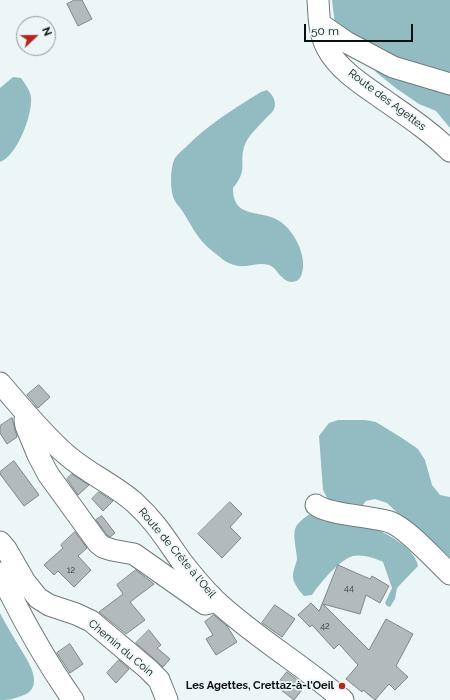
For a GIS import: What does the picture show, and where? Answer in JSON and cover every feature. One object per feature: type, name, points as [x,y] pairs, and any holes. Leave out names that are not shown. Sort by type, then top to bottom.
[{"type":"street","name":"Route des Agettes","points":[[318,0],[320,24],[327,47],[335,60],[364,86],[427,130],[450,151]]},
{"type":"street","points":[[320,24],[346,42],[393,67],[450,84]]},
{"type":"street","name":"Route de Crête à l'Oeil","points":[[0,383],[47,436],[68,456],[123,493],[144,511],[162,532],[188,570],[215,599],[240,622],[312,674],[343,700]]},
{"type":"street","points":[[28,414],[25,420],[26,426],[48,474],[98,543],[103,547],[112,550],[134,554],[205,604],[209,604],[215,599]]},
{"type":"street","points":[[316,505],[328,510],[390,522],[404,530],[450,574]]},
{"type":"street","name":"Chemin du Coin","points":[[0,542],[6,549],[25,582],[38,598],[49,605],[91,621],[159,680],[166,700]]},
{"type":"street","points":[[0,573],[33,637],[73,700]]},
{"type":"shaded area","points":[[332,0],[450,0],[450,128],[436,111],[419,104],[397,89],[377,73],[363,58],[335,25]]},
{"type":"shaded area","points":[[13,77],[21,78],[26,85],[31,97],[31,104],[23,134],[12,152],[0,162],[0,88]]},
{"type":"shaded area","points":[[267,90],[274,99],[275,106],[273,111],[246,142],[241,175],[233,188],[234,198],[243,210],[273,218],[284,224],[292,233],[299,246],[303,263],[301,276],[294,282],[285,280],[273,267],[269,265],[260,264],[237,266],[223,259],[210,249],[197,234],[175,201],[172,190],[172,167],[175,158],[203,131],[241,104]]},
{"type":"shaded area","points":[[338,420],[365,420],[376,422],[418,449],[425,460],[432,485],[440,495],[450,497],[450,558],[432,541],[411,526],[387,503],[375,499],[366,501],[362,506],[368,526],[386,534],[402,544],[411,552],[417,561],[418,566],[397,588],[395,599],[390,607],[385,603],[392,588],[383,562],[372,558],[353,556],[348,558],[330,572],[312,595],[304,596],[297,588],[293,578],[297,559],[294,537],[295,529],[303,519],[327,503],[327,498],[323,490],[319,436],[329,423]]},
{"type":"shaded area","points":[[0,613],[27,660],[33,673],[34,680],[30,691],[24,695],[7,700],[0,700]]},
{"type":"building","points":[[75,0],[82,0],[92,19],[78,26],[67,4]]},
{"type":"building","points":[[39,385],[50,397],[38,408],[27,395]]},
{"type":"building","points":[[12,418],[17,437],[7,444],[0,433],[0,426]]},
{"type":"building","points":[[14,461],[39,495],[24,506],[0,474],[0,472]]},
{"type":"building","points":[[72,474],[89,485],[78,495],[67,479]]},
{"type":"building","points":[[99,492],[113,501],[103,511],[92,499]]},
{"type":"building","points":[[230,502],[242,514],[230,527],[241,538],[222,558],[198,534]]},
{"type":"building","points":[[102,516],[115,533],[110,537],[96,520]]},
{"type":"building","points":[[75,532],[87,548],[78,556],[91,570],[74,587],[58,571],[54,575],[44,565],[63,548],[61,545]]},
{"type":"building","points":[[338,565],[370,579],[372,576],[389,586],[380,603],[366,595],[360,614],[323,604],[369,650],[386,619],[413,634],[396,666],[408,677],[395,690],[389,684],[375,700],[346,679],[358,665],[339,644],[334,649],[312,625],[310,627],[298,615],[311,603],[319,611]]},
{"type":"building","points":[[136,570],[154,584],[130,602],[145,620],[126,634],[99,612],[123,594],[117,585]]},
{"type":"building","points":[[275,605],[295,619],[282,637],[262,623]]},
{"type":"building","points":[[214,615],[227,626],[237,642],[216,655],[206,639],[213,635],[205,622]]},
{"type":"building","points":[[149,630],[161,645],[157,648],[170,659],[163,667],[136,643]]},
{"type":"building","points":[[70,644],[83,664],[70,673],[57,653]]},
{"type":"building","points":[[119,660],[129,669],[116,683],[107,673]]},
{"type":"building","points":[[287,672],[305,686],[294,700],[276,686]]},
{"type":"place","name":"Les Agettes, Crettaz-à-l'Oeil","points":[[342,686]]}]
